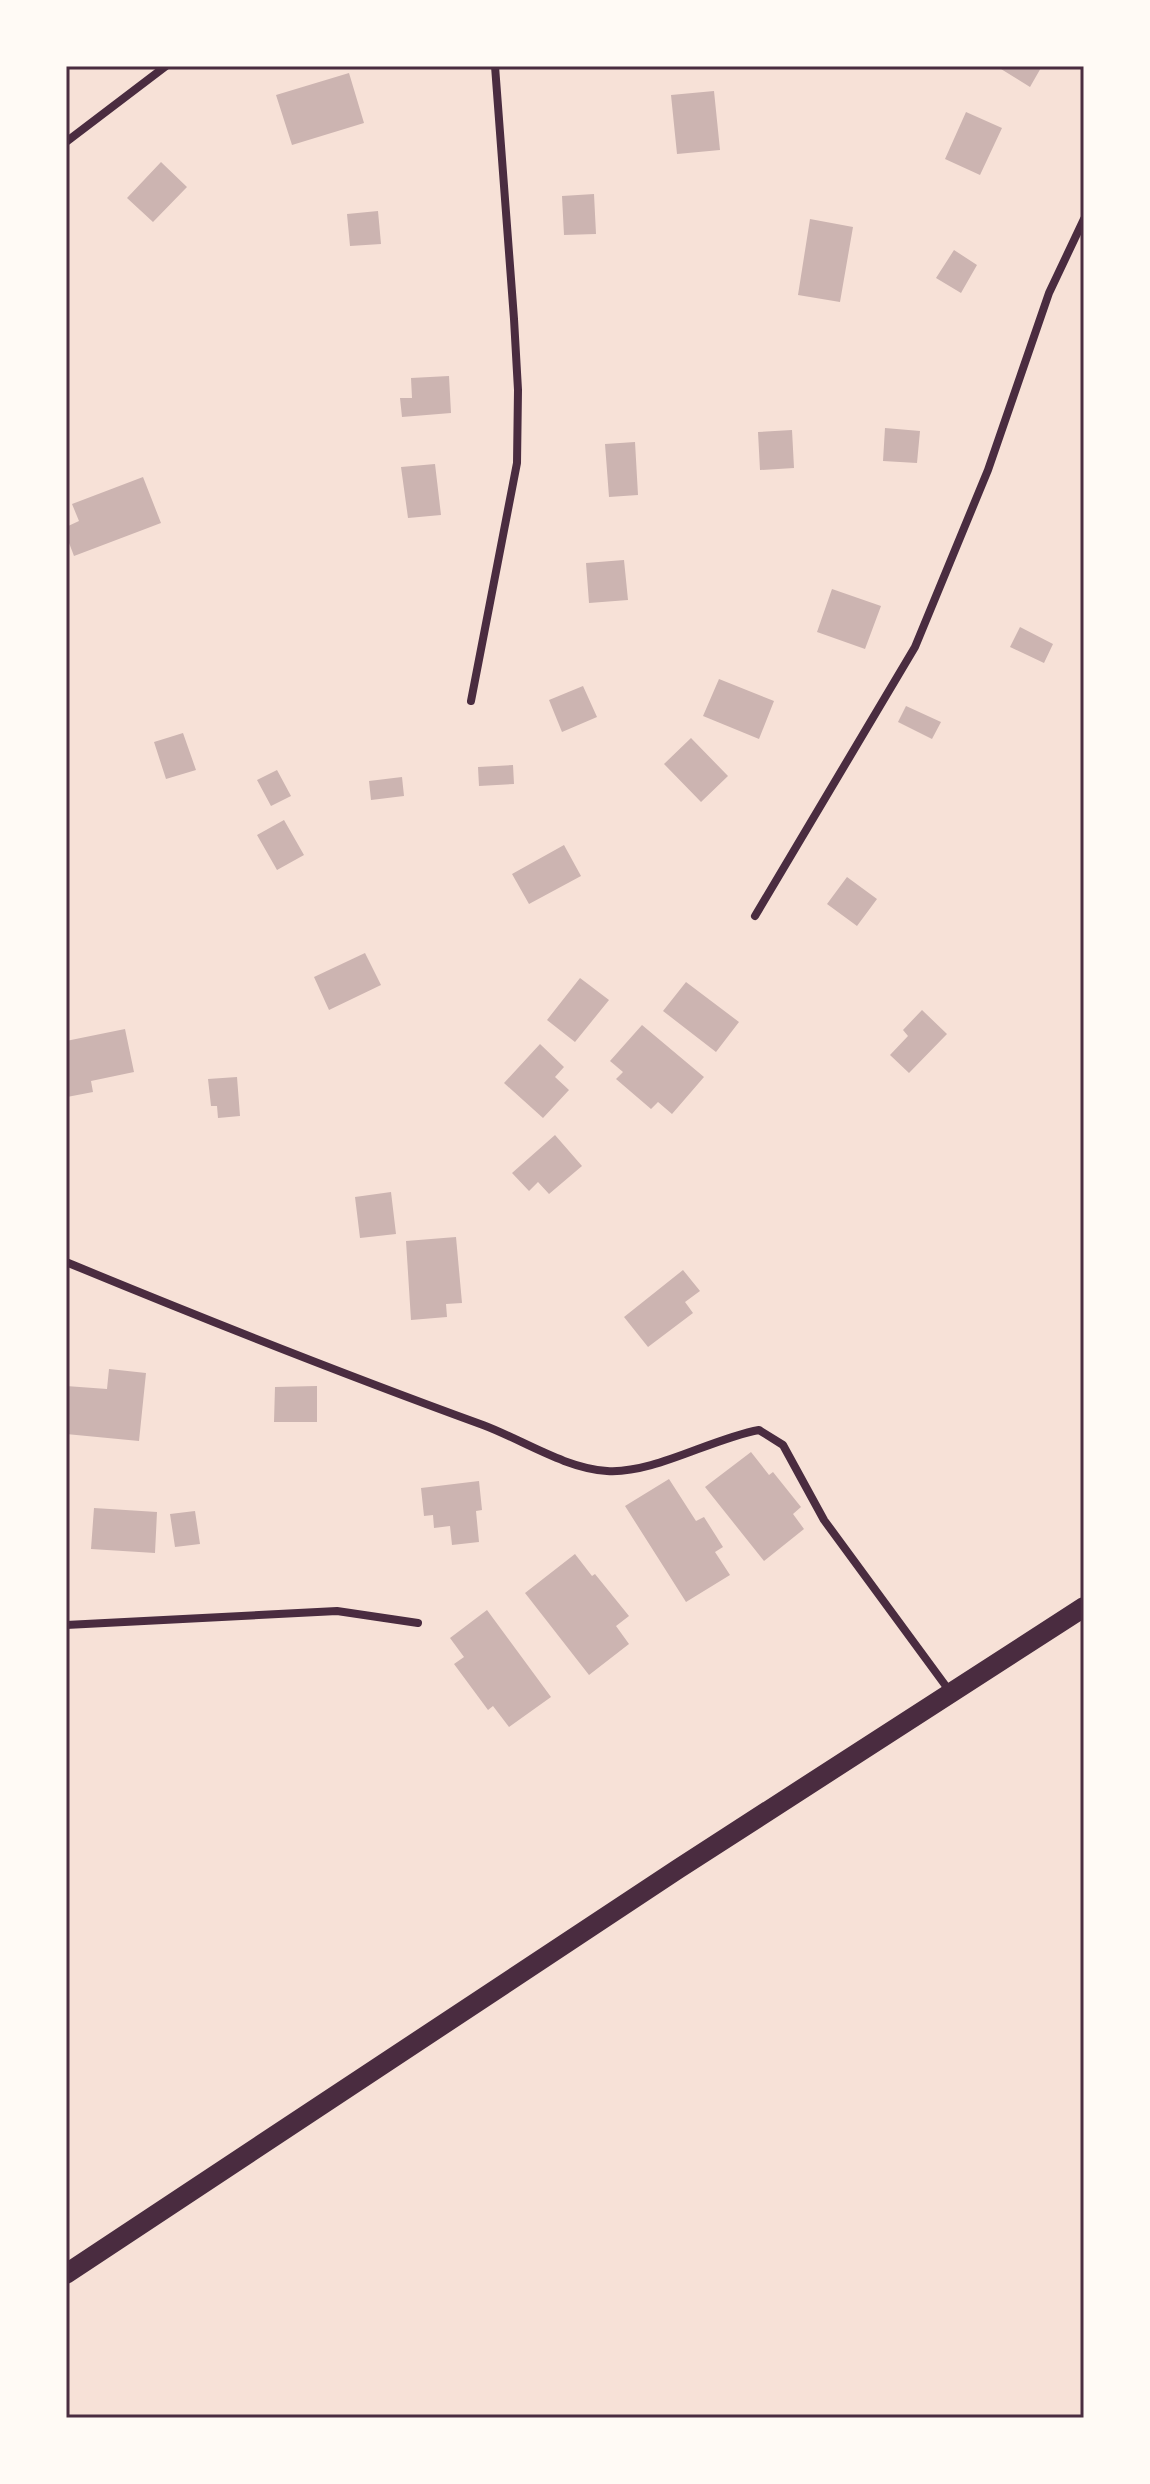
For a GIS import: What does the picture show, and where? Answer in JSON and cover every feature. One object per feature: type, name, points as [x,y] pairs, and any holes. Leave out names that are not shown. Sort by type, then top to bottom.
[{"type":"main road","points":[[66,2274],[678,1869],[1084,1607]]},
{"type":"street","points":[[66,142],[166,66]]},
{"type":"street","points":[[471,701],[517,463],[515,347],[495,66]]},
{"type":"street","points":[[755,916],[915,647],[988,470],[1049,293],[1084,219]]},
{"type":"street","points":[[66,1262],[198,1317],[580,1466],[609,1471],[640,1468],[734,1435],[759,1430],[783,1445],[824,1520],[951,1693]]},
{"type":"street","points":[[66,1625],[337,1611],[418,1623]]},
{"type":"building","points":[[1002,66],[1042,66],[1030,87],[1001,69]]},
{"type":"building","points":[[349,73],[364,123],[292,145],[276,95]]},
{"type":"building","points":[[714,91],[720,150],[677,154],[671,95]]},
{"type":"building","points":[[966,112],[1002,128],[980,175],[945,159]]},
{"type":"building","points":[[161,162],[187,187],[153,222],[127,198]]},
{"type":"building","points":[[594,194],[596,234],[564,235],[562,196]]},
{"type":"building","points":[[378,211],[381,244],[350,246],[347,214]]},
{"type":"building","points":[[810,219],[853,227],[840,302],[798,295]]},
{"type":"building","points":[[954,250],[977,265],[961,293],[936,278]]},
{"type":"building","points":[[449,376],[451,413],[402,417],[400,398],[412,398],[411,378]]},
{"type":"building","points":[[885,428],[920,431],[917,463],[883,461]]},
{"type":"building","points":[[792,430],[794,468],[760,470],[758,432]]},
{"type":"building","points":[[635,442],[638,495],[609,497],[605,444]]},
{"type":"building","points":[[435,464],[441,515],[408,518],[401,467]]},
{"type":"building","points":[[143,477],[161,523],[74,556],[66,535],[66,527],[79,521],[72,504]]},
{"type":"building","points":[[624,560],[628,600],[589,603],[586,563]]},
{"type":"building","points":[[832,589],[881,606],[865,649],[817,632]]},
{"type":"building","points":[[1020,627],[1053,644],[1044,663],[1010,647]]},
{"type":"building","points":[[719,679],[774,701],[759,739],[703,716]]},
{"type":"building","points":[[583,686],[597,717],[562,732],[549,700]]},
{"type":"building","points":[[906,706],[941,722],[932,739],[898,722]]},
{"type":"building","points":[[183,733],[196,770],[166,779],[154,742]]},
{"type":"building","points":[[691,738],[728,776],[701,802],[664,764]]},
{"type":"building","points":[[513,765],[514,784],[479,786],[478,767]]},
{"type":"building","points":[[277,770],[291,796],[271,806],[257,780]]},
{"type":"building","points":[[402,777],[404,796],[371,800],[369,781]]},
{"type":"building","points":[[284,820],[304,855],[277,870],[257,835]]},
{"type":"building","points":[[564,845],[581,876],[529,904],[512,874]]},
{"type":"building","points":[[847,877],[877,899],[857,926],[827,904]]},
{"type":"building","points":[[365,953],[381,985],[329,1010],[314,977]]},
{"type":"building","points":[[580,978],[609,1000],[575,1042],[547,1020]]},
{"type":"building","points":[[686,982],[739,1022],[716,1052],[663,1011]]},
{"type":"building","points":[[922,1010],[947,1034],[909,1073],[890,1055],[908,1036],[903,1030]]},
{"type":"building","points":[[642,1025],[704,1077],[672,1114],[658,1102],[651,1109],[616,1079],[623,1072],[610,1061]]},
{"type":"building","points":[[125,1029],[134,1072],[91,1081],[93,1092],[67,1097],[66,1041]]},
{"type":"building","points":[[540,1044],[564,1067],[555,1077],[569,1090],[543,1118],[504,1083]]},
{"type":"building","points":[[237,1077],[240,1116],[218,1118],[217,1106],[211,1106],[208,1079]]},
{"type":"building","points":[[555,1135],[582,1166],[549,1194],[538,1182],[529,1191],[512,1173]]},
{"type":"building","points":[[391,1192],[396,1234],[360,1238],[355,1197]]},
{"type":"building","points":[[456,1237],[462,1303],[446,1304],[447,1317],[411,1320],[406,1241]]},
{"type":"building","points":[[683,1270],[700,1291],[685,1302],[693,1313],[648,1347],[624,1317]]},
{"type":"building","points":[[109,1369],[146,1373],[139,1441],[66,1434],[66,1386],[107,1389]]},
{"type":"building","points":[[317,1386],[317,1422],[274,1422],[275,1387]]},
{"type":"building","points":[[751,1452],[769,1475],[773,1472],[801,1507],[793,1514],[804,1529],[764,1561],[705,1487]]},
{"type":"building","points":[[669,1479],[696,1521],[704,1517],[723,1547],[715,1552],[730,1575],[686,1602],[625,1506]]},
{"type":"building","points":[[479,1481],[482,1510],[476,1511],[479,1542],[452,1545],[450,1526],[434,1528],[433,1515],[424,1516],[421,1488]]},
{"type":"building","points":[[94,1508],[157,1512],[155,1553],[91,1549]]},
{"type":"building","points":[[195,1511],[200,1544],[175,1547],[170,1514]]},
{"type":"building","points":[[575,1554],[629,1616],[616,1626],[629,1644],[589,1675],[525,1593]]},
{"type":"building","points":[[487,1610],[551,1697],[509,1727],[493,1706],[488,1710],[454,1664],[464,1657],[450,1638]]}]
